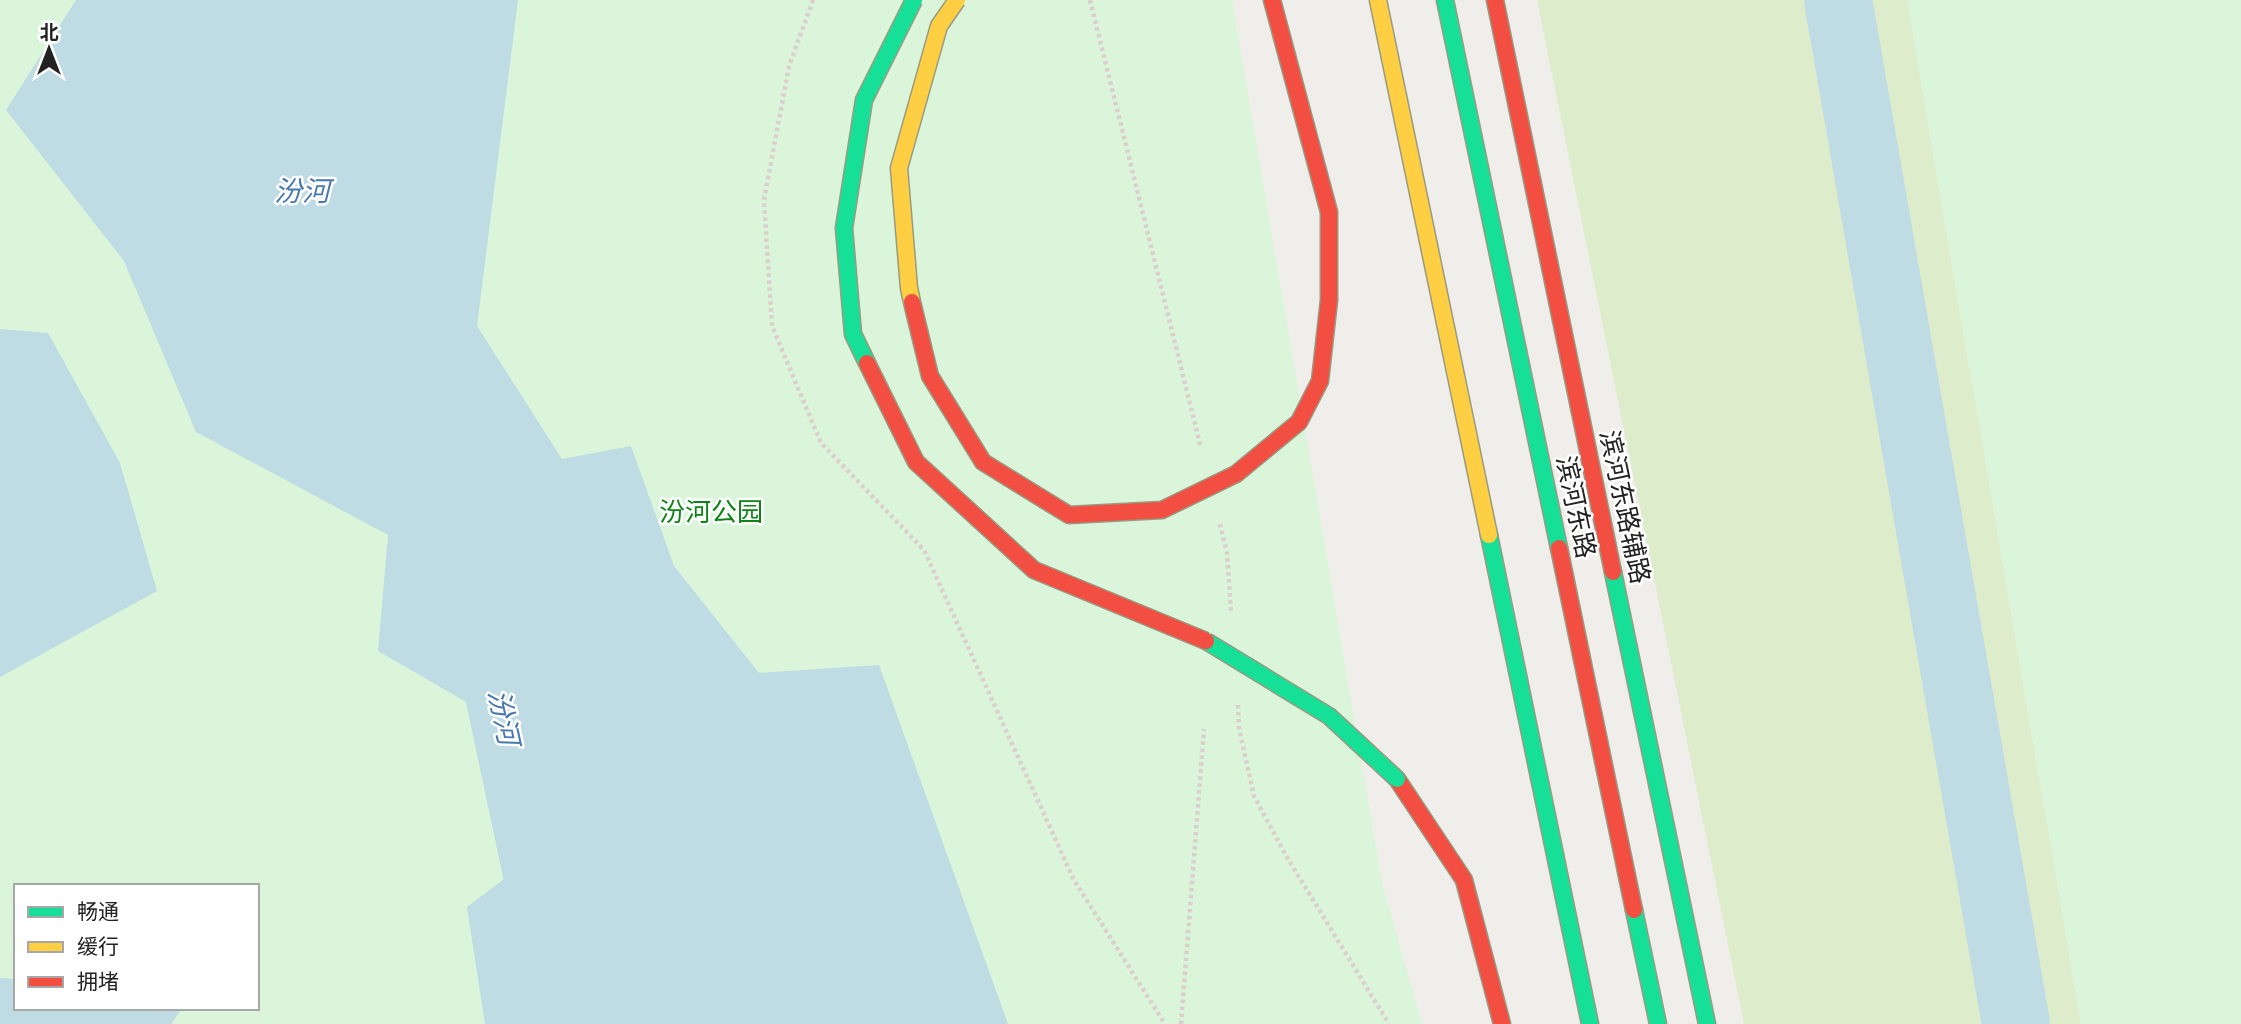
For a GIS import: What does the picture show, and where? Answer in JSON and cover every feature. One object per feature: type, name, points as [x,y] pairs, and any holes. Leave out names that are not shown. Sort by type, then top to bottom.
[{"type":"main road","points":[[914,0],[864,100],[844,228],[853,334],[916,462],[1034,570],[1204,640],[1329,716],[1397,779],[1464,880],[1502,1024]]},
{"type":"main road","points":[[957,0],[939,26],[899,167],[909,288],[930,376],[983,462],[1069,514],[1162,510],[1236,474],[1299,422],[1320,381],[1329,300],[1329,212],[1272,0]]},
{"type":"main road","points":[[1378,0],[1590,1024]]},
{"type":"main road","name":"滨河东路","points":[[1445,0],[1658,1024]]},
{"type":"main road","name":"滨河东路辅路","points":[[1495,0],[1707,1024]]},
{"type":"path","points":[[813,0],[789,66],[764,200],[772,326],[821,443],[924,550],[1074,880],[1165,1024]]},
{"type":"path","points":[[1181,1024],[1203,729]]},
{"type":"green space","name":"汾河公园","points":[[0,0],[1232,0],[1382,883],[1422,1024],[0,1024]]},
{"type":"green space","points":[[1537,0],[1907,0],[2081,1024],[1744,1024]]},
{"type":"green space","points":[[1907,0],[2241,0],[2241,1024],[2081,1024]]},
{"type":"water","name":"汾河","points":[[76,0],[518,0],[477,326],[562,459],[631,446],[674,566],[759,673],[879,665],[1008,1024],[485,1024],[467,907],[541,851],[532,740],[378,651],[388,535],[196,432],[124,261],[6,110]]},
{"type":"water","points":[[0,329],[48,333],[120,463],[157,591],[0,677]]},
{"type":"water","points":[[0,978],[14,979],[14,1010],[181,1010],[171,1024],[0,1024]]},
{"type":"waterway","points":[[1838,0],[2016,1024]]},
{"type":"waterway","name":"汾河","points":[[486,633],[569,1024]]},
{"type":"traffic: fast","points":[[867,363],[853,334],[844,228],[864,100],[914,0]]},
{"type":"traffic: fast","points":[[1445,0],[1559,548]]},
{"type":"traffic: fast","points":[[1489,535],[1590,1024]]},
{"type":"traffic: fast","points":[[1613,572],[1707,1024]]},
{"type":"traffic: fast","points":[[1206,641],[1329,716],[1397,779]]},
{"type":"traffic: fast","points":[[1634,910],[1658,1024]]},
{"type":"traffic: slow","points":[[912,302],[899,168],[939,26],[957,0]]},
{"type":"traffic: slow","points":[[1378,0],[1489,535]]},
{"type":"traffic: jam","points":[[1272,0],[1329,212],[1329,300],[1320,381],[1299,422]]},
{"type":"traffic: jam","points":[[1495,0],[1613,572]]},
{"type":"traffic: jam","points":[[912,302],[930,376],[983,462],[1069,515],[1162,510],[1236,474],[1299,422]]},
{"type":"traffic: jam","points":[[867,363],[916,462],[1034,570],[1206,641]]},
{"type":"traffic: jam","points":[[1559,548],[1634,910]]},
{"type":"traffic: jam","points":[[1397,779],[1464,880],[1502,1024]]}]
